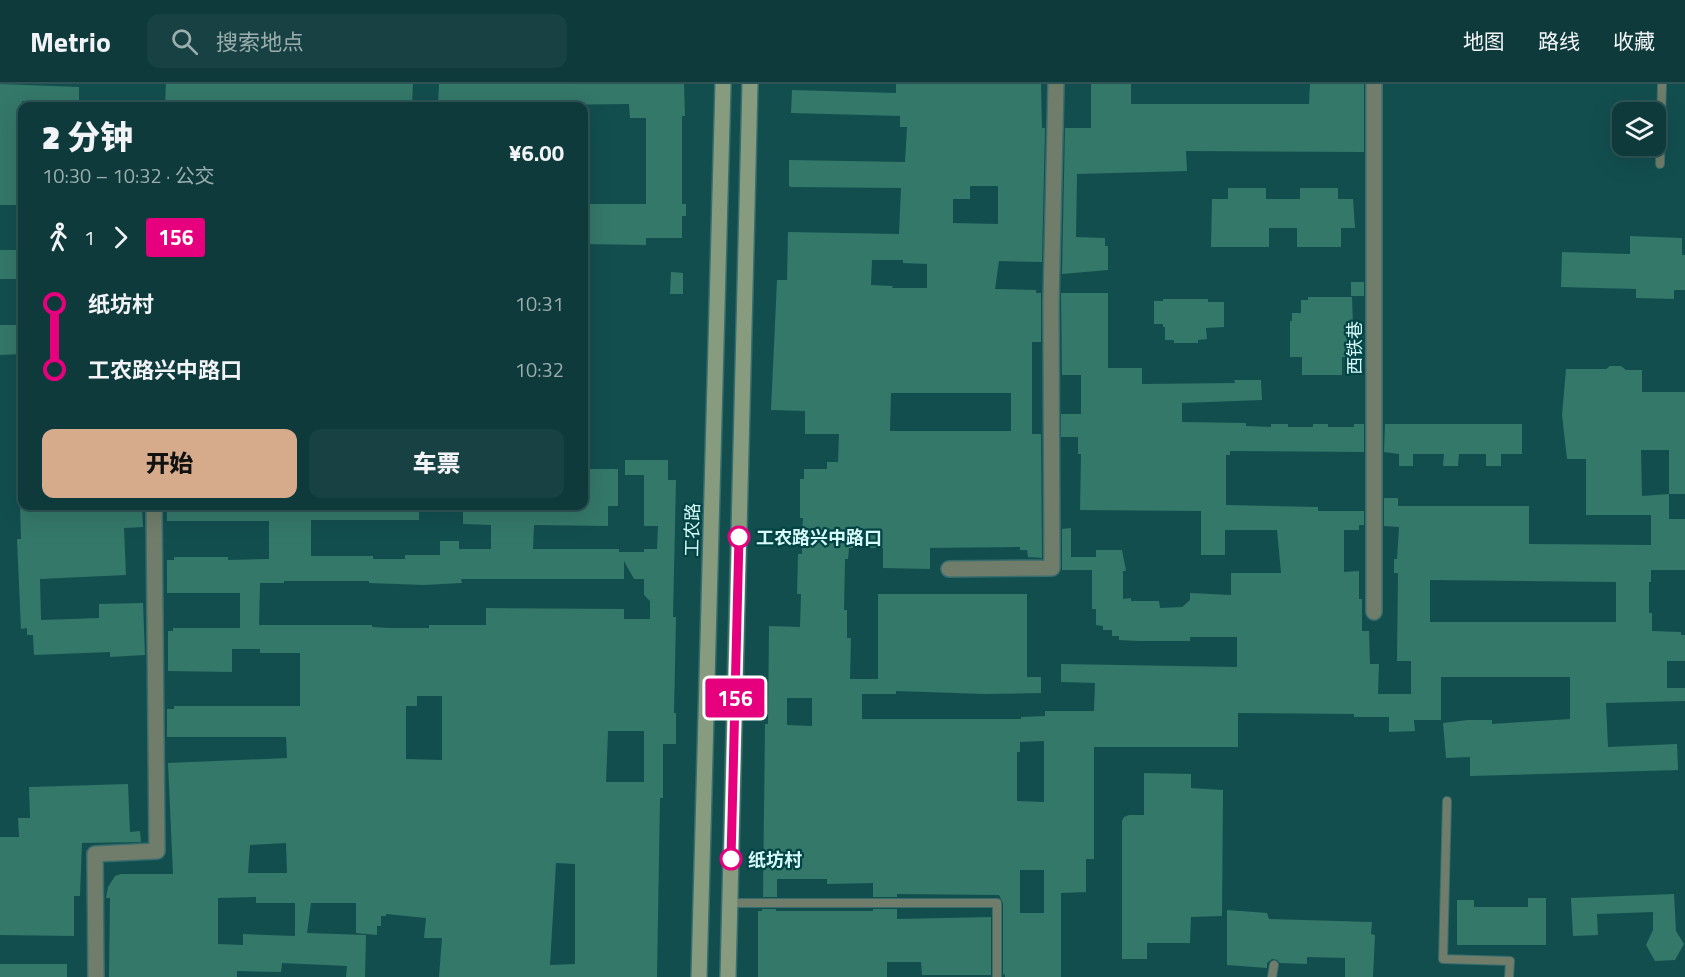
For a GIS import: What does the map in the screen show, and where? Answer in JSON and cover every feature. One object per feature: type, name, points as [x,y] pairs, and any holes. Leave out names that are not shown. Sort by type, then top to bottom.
[{"type":"main road","name":"工农路","points":[[699,977],[723,84]]},
{"type":"main road","points":[[728,977],[750,84]]},
{"type":"street","points":[[949,569],[1052,568],[1051,303],[1056,84]]},
{"type":"street","name":"西铁巷","points":[[1374,84],[1374,612]]},
{"type":"street","points":[[96,977],[95,854],[158,851],[154,510]]},
{"type":"lane","points":[[1660,164],[1662,84]]},
{"type":"lane","points":[[1447,801],[1443,959],[1510,961],[1509,977]]},
{"type":"lane","points":[[730,903],[997,903],[997,977]]},
{"type":"lane","points":[[1272,977],[1274,966]]},
{"type":"building","points":[[0,84],[79,87],[79,102],[18,102],[18,205],[0,205]]},
{"type":"building","points":[[166,84],[413,84],[412,102],[165,102]]},
{"type":"building","points":[[439,84],[684,84],[682,204],[686,204],[686,216],[682,216],[682,238],[646,238],[646,245],[588,244],[588,204],[646,204],[646,118],[630,118],[629,104],[438,102]]},
{"type":"building","points":[[896,84],[1041,84],[1042,128],[1045,128],[1042,262],[999,261],[995,289],[1036,290],[1036,293],[1041,293],[1041,342],[1032,342],[1032,434],[1041,434],[1042,558],[1028,557],[1027,550],[1020,550],[1020,547],[930,548],[930,569],[883,568],[883,548],[849,548],[848,559],[845,559],[844,610],[847,610],[847,638],[851,638],[850,679],[878,679],[878,594],[1027,594],[1027,677],[1041,677],[1041,693],[896,691],[896,694],[862,694],[862,719],[1021,719],[1021,717],[1045,716],[1045,711],[1094,711],[1095,683],[1061,682],[1061,664],[1237,667],[1237,637],[1190,637],[1190,641],[1119,640],[1119,636],[1112,636],[1112,630],[1103,630],[1103,626],[1096,625],[1096,609],[1092,609],[1092,570],[1062,570],[1062,529],[1071,528],[1071,557],[1096,557],[1096,550],[1122,550],[1126,571],[1123,571],[1123,599],[1159,601],[1160,608],[1182,607],[1190,600],[1190,593],[1231,595],[1231,573],[1281,573],[1277,530],[1225,530],[1225,555],[1201,555],[1201,511],[1080,510],[1081,454],[1078,454],[1078,437],[1061,437],[1061,414],[1081,414],[1081,375],[1062,375],[1061,293],[1108,293],[1108,368],[1142,368],[1142,384],[1235,383],[1234,380],[1261,380],[1262,400],[1182,403],[1182,422],[1246,423],[1246,426],[1271,427],[1271,424],[1288,424],[1288,427],[1313,427],[1313,424],[1328,424],[1328,427],[1354,427],[1354,424],[1364,424],[1364,452],[1230,451],[1230,455],[1226,455],[1226,505],[1318,507],[1318,511],[1364,511],[1364,525],[1359,525],[1359,530],[1344,530],[1344,572],[1359,571],[1362,631],[1369,631],[1370,664],[1379,664],[1378,694],[1411,694],[1411,661],[1397,661],[1398,573],[1394,573],[1394,559],[1397,559],[1399,527],[1384,526],[1384,498],[1398,498],[1398,506],[1529,506],[1529,544],[1651,545],[1651,515],[1586,515],[1586,459],[1567,459],[1562,415],[1566,369],[1606,369],[1610,366],[1621,366],[1626,370],[1642,370],[1642,392],[1685,392],[1685,494],[1669,494],[1669,519],[1685,519],[1685,570],[1651,570],[1649,613],[1652,613],[1652,631],[1681,632],[1681,635],[1685,635],[1685,661],[1667,661],[1667,688],[1685,688],[1685,701],[1606,703],[1608,747],[1677,744],[1678,770],[1470,776],[1470,757],[1446,758],[1443,723],[1492,720],[1492,724],[1570,719],[1570,677],[1441,677],[1441,720],[1414,720],[1415,731],[1389,732],[1389,717],[1354,717],[1354,714],[1238,713],[1238,747],[1094,747],[1094,859],[1086,859],[1086,892],[1061,893],[1061,977],[1005,977],[1005,974],[1003,975],[1003,903],[999,895],[897,894],[897,897],[873,897],[873,883],[827,884],[827,879],[777,879],[777,897],[763,897],[765,724],[768,724],[769,626],[800,627],[801,594],[797,594],[798,554],[802,554],[803,518],[800,518],[800,479],[804,479],[804,469],[827,469],[827,462],[838,462],[839,434],[805,434],[805,411],[771,410],[777,280],[787,280],[788,232],[899,234],[901,188],[791,187],[789,186],[789,160],[905,162],[907,127],[900,127],[900,116],[791,113],[792,90],[896,93]],"holes":[[[970,186],[998,186],[998,224],[953,223],[953,199],[970,199]],[[872,260],[903,260],[903,263],[927,264],[927,288],[892,288],[893,286],[871,285]],[[891,393],[1011,393],[1011,431],[890,431]],[[1641,450],[1669,450],[1669,494],[1642,496]],[[1430,580],[1616,582],[1616,622],[1430,622]],[[787,698],[812,698],[812,726],[787,725]],[[1044,741],[1044,802],[1017,801],[1017,752],[1020,752],[1020,742]],[[1020,870],[1044,870],[1044,913],[1020,913]]]},
{"type":"building","points":[[1091,84],[1131,84],[1131,104],[1309,104],[1310,84],[1364,84],[1364,152],[1186,151],[1187,171],[1077,174],[1076,237],[1105,238],[1105,246],[1108,246],[1108,270],[1062,274],[1065,128],[1091,128]]},
{"type":"building","points":[[1228,188],[1266,188],[1266,199],[1300,199],[1300,188],[1338,188],[1338,199],[1353,199],[1355,228],[1341,228],[1341,247],[1297,247],[1297,228],[1269,228],[1269,247],[1211,247],[1212,199],[1228,199]]},
{"type":"building","points":[[1630,236],[1682,238],[1682,255],[1685,255],[1685,290],[1674,290],[1674,299],[1636,298],[1636,289],[1561,287],[1562,252],[1630,254]]},
{"type":"building","points":[[0,250],[18,250],[18,279],[0,279]]},
{"type":"building","points":[[671,272],[683,273],[683,294],[670,294]]},
{"type":"building","points":[[1351,282],[1364,282],[1364,296],[1351,296]]},
{"type":"building","points":[[1308,297],[1352,297],[1354,357],[1342,357],[1342,375],[1302,375],[1302,357],[1290,357],[1292,313],[1301,313],[1301,300],[1308,300]]},
{"type":"building","points":[[1163,299],[1208,299],[1208,302],[1224,302],[1224,327],[1206,328],[1207,339],[1198,340],[1198,343],[1174,343],[1174,340],[1165,340],[1163,324],[1154,324],[1154,301],[1163,301]]},
{"type":"building","points":[[0,325],[18,325],[18,354],[0,355]]},
{"type":"building","points":[[1385,424],[1522,424],[1522,454],[1501,454],[1501,466],[1486,466],[1486,454],[1459,454],[1458,466],[1443,466],[1444,454],[1413,454],[1413,466],[1399,466],[1399,454],[1384,452]]},
{"type":"building","points":[[625,460],[668,460],[668,480],[676,480],[673,617],[676,617],[674,713],[676,713],[676,744],[663,744],[657,977],[439,977],[442,938],[424,938],[426,918],[386,914],[386,916],[381,916],[381,926],[377,926],[377,935],[356,933],[356,903],[311,903],[307,933],[366,935],[365,977],[346,977],[347,966],[282,963],[281,972],[237,971],[237,977],[109,977],[110,898],[106,898],[108,887],[115,876],[121,874],[173,874],[168,763],[287,758],[286,737],[167,737],[167,709],[174,709],[174,706],[300,706],[300,653],[260,653],[260,649],[232,649],[232,672],[168,671],[168,631],[173,631],[173,628],[240,628],[240,593],[167,593],[167,560],[174,560],[174,557],[228,557],[228,560],[269,559],[269,521],[167,521],[167,510],[419,510],[419,520],[311,520],[311,556],[373,556],[373,559],[405,559],[405,555],[440,555],[440,541],[459,541],[459,549],[491,549],[491,525],[463,524],[463,510],[588,510],[588,469],[618,469],[618,506],[608,506],[608,526],[534,525],[533,549],[619,549],[619,552],[644,552],[644,549],[657,549],[658,526],[644,526],[644,475],[625,475]],"holes":[[[624,561],[634,579],[644,579],[644,595],[650,601],[650,619],[624,619],[624,609],[486,608],[486,625],[429,625],[429,628],[391,628],[372,627],[372,625],[259,625],[260,583],[369,581],[369,583],[424,585],[462,583],[461,579],[624,579]],[[417,696],[442,696],[442,760],[406,759],[406,706],[417,706]],[[608,731],[644,731],[644,782],[606,782]],[[286,843],[287,873],[248,873],[250,845]],[[556,863],[575,864],[575,964],[550,965]],[[256,897],[256,903],[295,903],[295,936],[243,934],[243,945],[218,944],[218,898]]]},
{"type":"building","points":[[20,510],[142,510],[143,527],[124,528],[126,575],[40,579],[41,620],[99,618],[99,604],[143,603],[145,655],[110,657],[110,652],[34,655],[33,635],[27,635],[27,628],[21,629],[17,539],[21,539]]},
{"type":"building","points":[[1144,773],[1191,774],[1191,788],[1223,790],[1222,916],[1191,917],[1190,943],[1147,943],[1147,959],[1122,959],[1122,821],[1129,815],[1144,815]]},
{"type":"building","points":[[128,784],[130,832],[140,831],[141,842],[82,843],[80,896],[74,896],[74,936],[0,935],[0,837],[19,837],[18,818],[30,818],[29,787]]},
{"type":"building","points":[[1674,894],[1676,931],[1684,944],[1675,960],[1655,961],[1646,945],[1653,930],[1653,912],[1597,914],[1598,935],[1573,936],[1571,898]]},
{"type":"building","points":[[1528,898],[1546,898],[1546,945],[1457,945],[1457,900],[1474,900],[1474,907],[1528,907]]},
{"type":"building","points":[[762,909],[873,911],[873,909],[897,909],[897,919],[991,917],[991,975],[922,975],[921,962],[887,962],[887,977],[758,977],[758,911]]},
{"type":"building","points":[[1227,910],[1267,913],[1269,919],[1372,922],[1371,934],[1375,935],[1373,977],[1345,977],[1345,958],[1307,957],[1307,964],[1280,963],[1272,959],[1267,963],[1267,968],[1227,965]]},
{"type":"building","points":[[0,964],[67,964],[67,977],[0,977]]},
{"type":"bus line","name":"156","points":[[731,859],[739,537]]},
{"type":"place","name":"工农路兴中路口","points":[[739,537]]},
{"type":"place","name":"纸坊村","points":[[731,859]]}]
